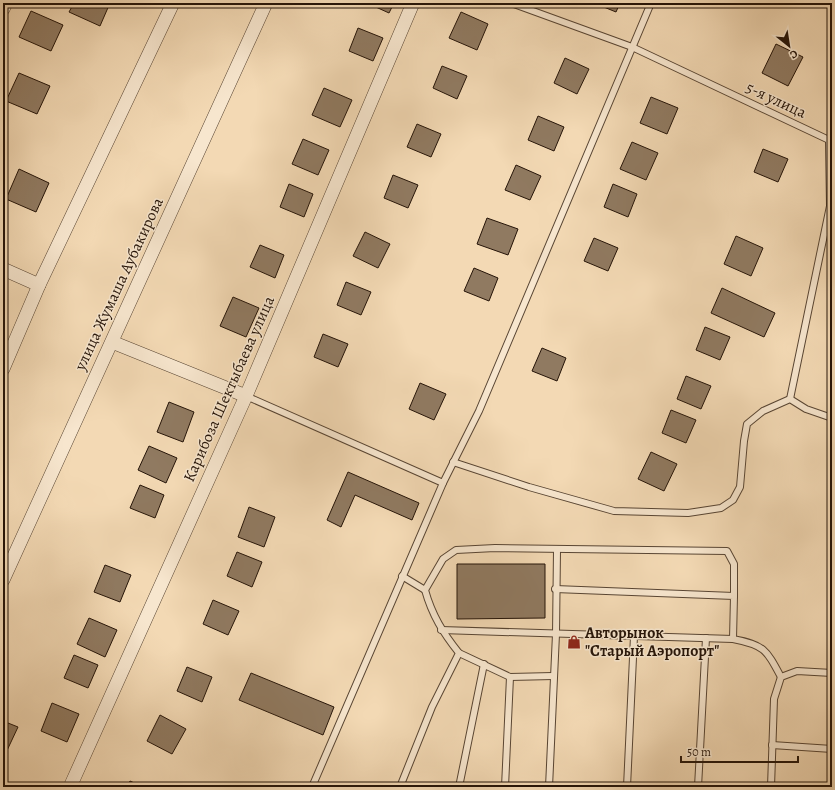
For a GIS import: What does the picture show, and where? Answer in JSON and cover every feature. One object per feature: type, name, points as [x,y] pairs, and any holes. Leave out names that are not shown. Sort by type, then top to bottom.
[{"type":"street","points":[[3,9],[6,3]]},
{"type":"street","points":[[3,369],[39,285],[173,3]]},
{"type":"street","name":"улица Жумаша Аубакирова","points":[[3,580],[266,3]]},
{"type":"street","name":"Карибоза Шектыбаева улица","points":[[70,787],[246,396],[413,3]]},
{"type":"street","points":[[3,269],[39,285]]},
{"type":"street","points":[[112,342],[246,396]]},
{"type":"lane","name":"5-я улица","points":[[511,3],[632,47],[831,138],[830,206],[790,399]]},
{"type":"lane","points":[[312,787],[443,483],[479,411],[651,3]]},
{"type":"lane","points":[[246,396],[443,483]]},
{"type":"lane","points":[[453,462],[529,487],[614,511],[688,513],[721,508],[733,500],[740,487],[747,424],[763,411],[790,399],[806,409],[832,418]]},
{"type":"lane","points":[[425,590],[443,559],[456,550],[495,548],[727,551],[734,564],[733,638]]},
{"type":"lane","points":[[549,787],[556,634],[555,589],[557,550]]},
{"type":"lane","points":[[402,576],[425,590],[430,609],[441,630],[459,653],[510,676],[553,676]]},
{"type":"lane","points":[[555,589],[734,596]]},
{"type":"lane","points":[[441,630],[733,638],[754,643],[765,649],[781,676],[774,699],[771,787]]},
{"type":"lane","points":[[627,787],[634,636]]},
{"type":"lane","points":[[698,787],[706,638]]},
{"type":"lane","points":[[400,787],[432,707],[459,653]]},
{"type":"lane","points":[[459,787],[484,664]]},
{"type":"lane","points":[[781,676],[797,671],[832,673]]},
{"type":"lane","points":[[505,787],[510,676]]},
{"type":"lane","points":[[772,745],[832,748]]},
{"type":"building","points":[[74,3],[110,3],[100,26],[69,12]]},
{"type":"building","points":[[367,3],[394,3],[389,13]]},
{"type":"building","points":[[594,3],[620,3],[616,12]]},
{"type":"building","points":[[31,11],[63,25],[51,51],[19,37]]},
{"type":"building","points":[[461,12],[488,24],[477,50],[449,38]]},
{"type":"building","points":[[358,28],[383,38],[373,61],[349,51]]},
{"type":"building","points":[[776,44],[803,57],[788,86],[762,73]]},
{"type":"building","points":[[565,58],[589,69],[577,94],[554,83]]},
{"type":"building","points":[[442,66],[467,76],[457,99],[433,88]]},
{"type":"building","points":[[19,73],[50,86],[37,114],[6,101]]},
{"type":"building","points":[[324,88],[352,100],[340,127],[312,115]]},
{"type":"building","points":[[651,97],[678,108],[667,134],[640,123]]},
{"type":"building","points":[[538,116],[564,127],[554,151],[528,140]]},
{"type":"building","points":[[417,124],[441,134],[431,157],[407,147]]},
{"type":"building","points":[[303,139],[329,150],[318,175],[292,164]]},
{"type":"building","points":[[632,142],[658,153],[646,180],[620,169]]},
{"type":"building","points":[[763,149],[788,159],[778,182],[754,172]]},
{"type":"building","points":[[516,165],[541,176],[530,200],[505,190]]},
{"type":"building","points":[[19,169],[49,183],[36,212],[6,199]]},
{"type":"building","points":[[393,175],[418,185],[408,208],[384,198]]},
{"type":"building","points":[[289,184],[313,194],[304,217],[280,207]]},
{"type":"building","points":[[613,184],[637,194],[628,217],[604,207]]},
{"type":"building","points":[[487,218],[518,229],[508,255],[477,244]]},
{"type":"building","points":[[365,232],[390,244],[378,268],[353,256]]},
{"type":"building","points":[[736,236],[763,248],[751,276],[724,264]]},
{"type":"building","points":[[594,238],[618,248],[608,271],[584,261]]},
{"type":"building","points":[[260,245],[284,255],[275,278],[250,267]]},
{"type":"building","points":[[474,268],[498,278],[489,301],[464,291]]},
{"type":"building","points":[[346,282],[371,292],[361,315],[337,305]]},
{"type":"building","points":[[722,288],[775,313],[764,337],[711,313]]},
{"type":"building","points":[[233,297],[259,308],[246,337],[220,326]]},
{"type":"building","points":[[705,327],[730,337],[720,360],[696,350]]},
{"type":"building","points":[[323,334],[348,344],[338,367],[314,357]]},
{"type":"building","points":[[542,348],[566,358],[557,381],[532,371]]},
{"type":"building","points":[[832,373],[832,395],[828,395]]},
{"type":"building","points":[[686,376],[711,386],[701,409],[677,399]]},
{"type":"building","points":[[420,383],[446,394],[434,420],[409,409]]},
{"type":"building","points":[[169,402],[194,412],[183,442],[157,432]]},
{"type":"building","points":[[671,410],[696,420],[686,443],[662,433]]},
{"type":"building","points":[[149,446],[177,458],[166,483],[138,470]]},
{"type":"building","points":[[651,452],[677,464],[664,491],[638,479]]},
{"type":"building","points":[[348,472],[419,503],[412,520],[355,495],[341,527],[327,520]]},
{"type":"building","points":[[140,485],[164,495],[155,518],[130,508]]},
{"type":"building","points":[[249,507],[275,517],[264,547],[238,537]]},
{"type":"building","points":[[237,552],[262,562],[252,587],[227,576]]},
{"type":"building","points":[[457,564],[545,564],[545,618],[457,619]]},
{"type":"building","points":[[105,565],[131,575],[120,602],[94,592]]},
{"type":"building","points":[[213,600],[239,611],[228,635],[203,624]]},
{"type":"building","points":[[89,618],[117,630],[105,657],[77,644]]},
{"type":"building","points":[[74,655],[98,665],[88,688],[64,678]]},
{"type":"building","points":[[187,667],[212,677],[202,702],[177,691]]},
{"type":"building","points":[[251,673],[334,707],[323,735],[239,700]]},
{"type":"building","points":[[52,703],[79,714],[67,742],[41,731]]},
{"type":"building","points":[[160,715],[186,729],[172,754],[147,741]]},
{"type":"building","points":[[3,721],[18,727],[3,759]]},
{"type":"building","points":[[130,781],[143,787],[127,787]]},
{"type":"place","name":"Авторынок \"Старый Аэропорт\"","points":[[574,642]]}]
